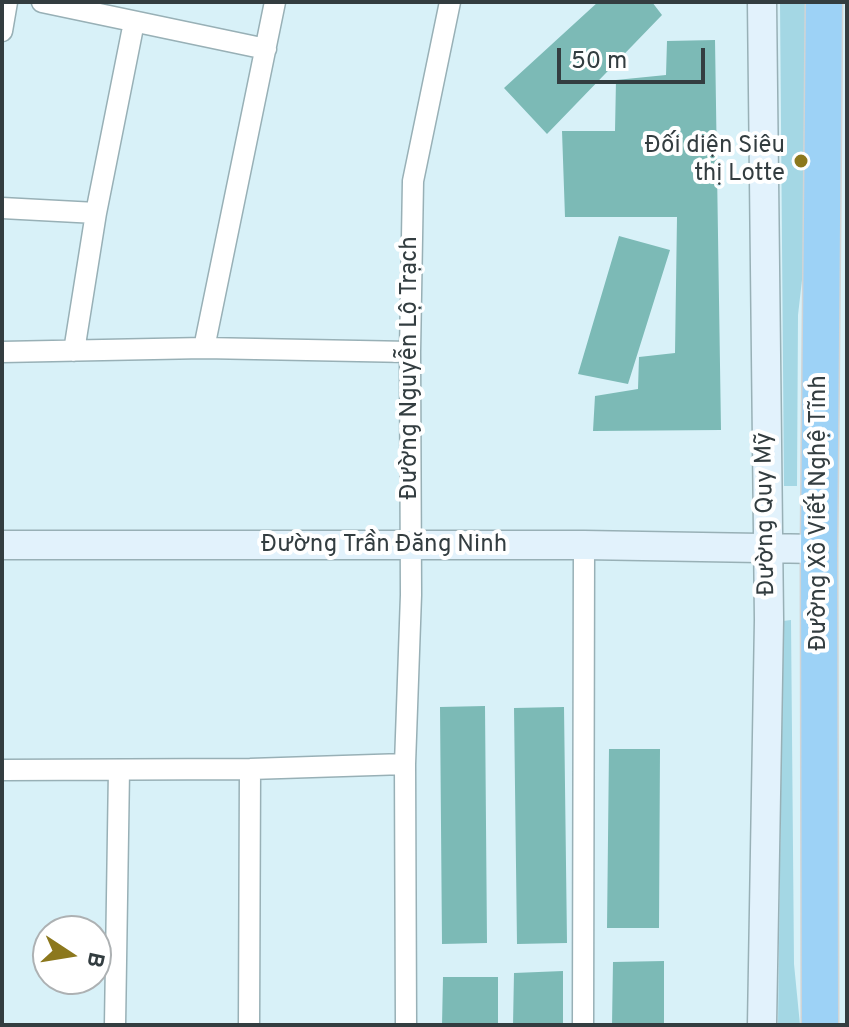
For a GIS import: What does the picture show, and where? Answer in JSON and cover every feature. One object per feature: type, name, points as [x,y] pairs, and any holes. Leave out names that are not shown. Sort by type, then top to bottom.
[{"type":"highway","name":"Đường Xô Viết Nghệ Tĩnh","points":[[820,1025],[819,549],[824,2]]},
{"type":"street","points":[[2,31],[7,2]]},
{"type":"street","points":[[42,2],[266,49]]},
{"type":"street","points":[[204,348],[275,2]]},
{"type":"street","name":"Đường Nguyễn Lộ Trạch","points":[[406,1025],[405,764],[411,546],[413,181],[450,2]]},
{"type":"street","name":"Đường Quy Mỹ","points":[[762,2],[769,620],[762,1025]]},
{"type":"street","points":[[74,351],[96,213],[134,22]]},
{"type":"street","points":[[2,208],[96,213]]},
{"type":"street","points":[[2,352],[204,348],[410,352]]},
{"type":"street","name":"Đường Trần Đăng Ninh","points":[[2,545],[584,545],[819,549]]},
{"type":"street","points":[[583,1025],[584,545]]},
{"type":"street","points":[[2,770],[250,769],[405,764]]},
{"type":"street","points":[[249,1025],[250,769]]},
{"type":"street","points":[[115,1025],[119,770]]},
{"type":"shaded area","points":[[780,2],[806,2],[809,219],[798,315],[797,486],[784,486]]},
{"type":"shaded area","points":[[791,620],[794,964],[800,1025],[778,1025],[783,621]]},
{"type":"building","points":[[598,2],[652,2],[662,15],[547,134],[504,88]]},
{"type":"building","points":[[715,40],[721,430],[593,431],[595,396],[638,389],[639,357],[675,353],[677,217],[565,217],[562,131],[615,131],[616,80],[666,75],[667,41]]},
{"type":"building","points":[[619,236],[670,250],[628,384],[578,374]]},
{"type":"building","points":[[485,706],[487,943],[442,944],[440,707]]},
{"type":"building","points":[[564,707],[567,943],[517,944],[514,708]]},
{"type":"building","points":[[609,749],[660,749],[659,928],[607,928]]},
{"type":"building","points":[[664,961],[664,1025],[612,1025],[613,962]]},
{"type":"building","points":[[563,971],[563,1025],[513,1025],[514,973]]},
{"type":"building","points":[[443,977],[498,977],[498,1025],[442,1025]]},
{"type":"place","name":"Đối diện Siêu thị Lotte","points":[[801,161]]}]
